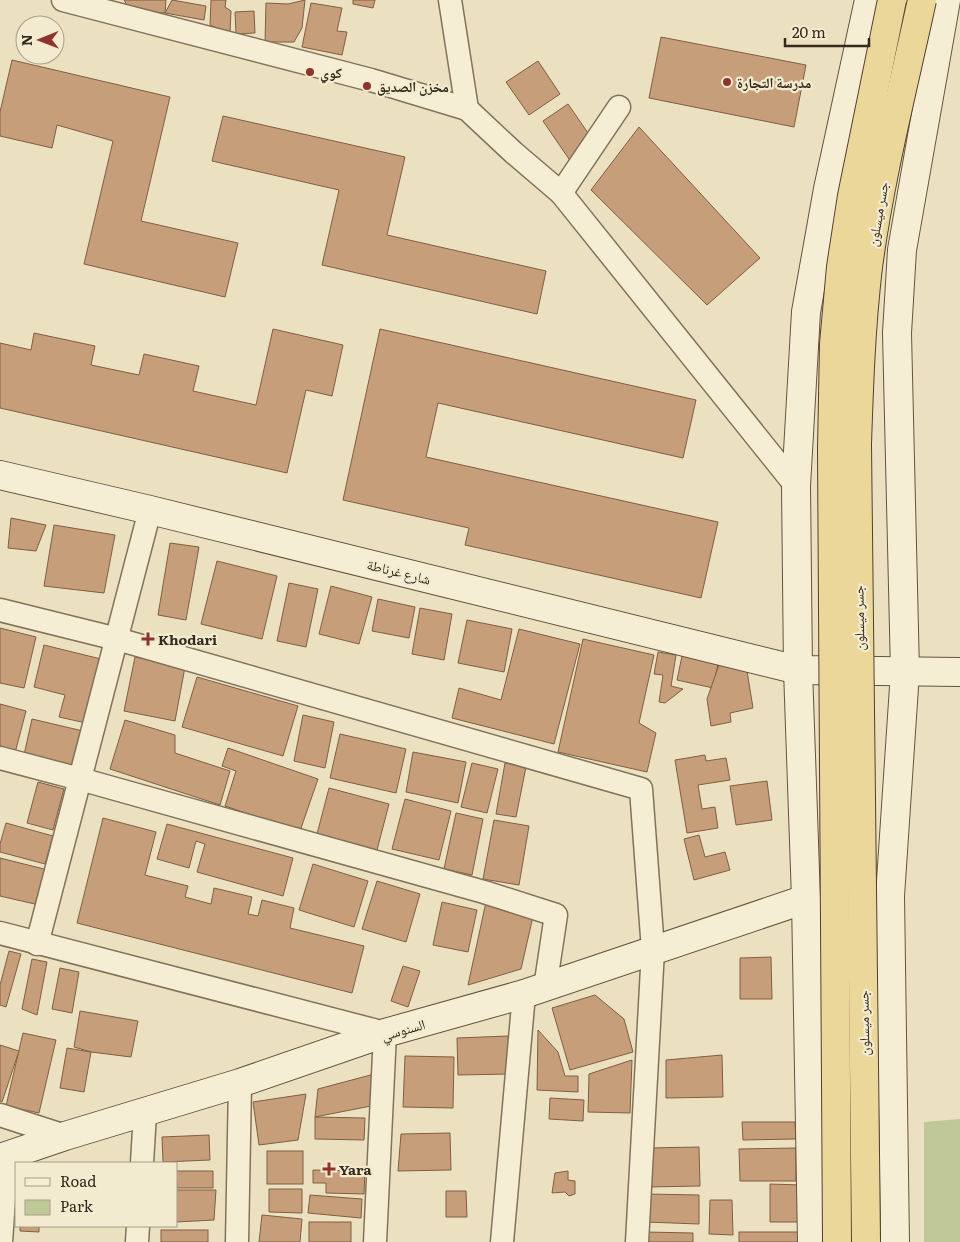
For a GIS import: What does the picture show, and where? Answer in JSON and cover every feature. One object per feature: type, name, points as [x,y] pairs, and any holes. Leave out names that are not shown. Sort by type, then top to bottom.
[{"type":"main road","points":[[812,1242],[806,899],[798,670],[796,486],[806,312],[828,189],[869,0]]},
{"type":"main road","name":"جسر ميسلون","points":[[837,1242],[832,459],[834,344],[841,267],[849,214],[892,0]]},
{"type":"main road","name":"جسر ميسلون","points":[[866,1242],[857,444],[860,342],[868,266],[879,198],[922,0]]},
{"type":"main road","points":[[895,1242],[890,896],[905,672],[897,324],[902,250],[946,0]]},
{"type":"main road","name":"شارع غرناطة","points":[[0,475],[150,510],[798,670],[960,672]]},
{"type":"main road","name":"السنوسي","points":[[3,1157],[65,1136],[240,1083],[385,1034],[534,991],[806,899]]},
{"type":"street","points":[[63,0],[371,80],[467,109],[561,193],[796,486]]},
{"type":"street","points":[[450,0],[467,109]]},
{"type":"street","points":[[561,193],[620,107]]},
{"type":"street","points":[[37,944],[150,510]]},
{"type":"street","points":[[0,610],[117,639],[641,789],[653,950],[637,1242]]},
{"type":"street","points":[[0,758],[484,892],[556,915],[534,991],[502,1242]]},
{"type":"street","points":[[0,933],[385,1034],[375,1242]]},
{"type":"street","points":[[237,1242],[240,1083]]},
{"type":"street","points":[[142,1162],[145,1113]]},
{"type":"street","points":[[0,1114],[65,1136]]},
{"type":"street","points":[[1,1242],[3,1157]]},
{"type":"street","points":[[137,1242],[138,1227]]},
{"type":"green space","points":[[960,1119],[960,1242],[924,1242],[924,1122]]},
{"type":"building","points":[[124,0],[166,0],[165,13],[130,10]]},
{"type":"building","points":[[172,0],[206,6],[204,20],[165,13]]},
{"type":"building","points":[[211,0],[226,0],[225,7],[231,11],[230,33],[210,25]]},
{"type":"building","points":[[305,0],[302,28],[294,42],[265,42],[266,3],[288,4]]},
{"type":"building","points":[[353,0],[375,0],[373,8],[353,4]]},
{"type":"building","points":[[311,3],[342,8],[337,31],[347,32],[342,55],[302,47]]},
{"type":"building","points":[[254,11],[255,33],[236,34],[235,12]]},
{"type":"building","name":"مدرسة التجارة","points":[[661,37],[806,65],[794,127],[649,98]]},
{"type":"building","points":[[12,60],[15,61],[15,65],[33,65],[170,97],[141,221],[238,243],[225,297],[84,264],[113,141],[57,125],[52,148],[0,136],[0,112]]},
{"type":"building","points":[[538,61],[560,94],[529,115],[506,82]]},
{"type":"building","points":[[568,104],[588,133],[571,162],[543,121]]},
{"type":"building","points":[[223,116],[405,157],[387,235],[546,271],[537,314],[322,265],[339,190],[212,161]]},
{"type":"building","points":[[639,127],[760,258],[707,305],[591,190]]},
{"type":"building","points":[[273,329],[343,345],[332,396],[306,390],[287,473],[0,408],[0,343],[31,350],[34,333],[95,346],[91,365],[139,375],[144,354],[199,366],[193,391],[256,405]]},
{"type":"building","points":[[380,329],[696,400],[683,458],[438,403],[426,457],[718,522],[701,598],[465,545],[469,528],[343,500]]},
{"type":"building","points":[[11,518],[46,525],[36,551],[8,548]]},
{"type":"building","points":[[54,525],[115,535],[104,593],[44,586]]},
{"type":"building","points":[[170,543],[199,547],[186,620],[158,615]]},
{"type":"building","points":[[217,561],[277,576],[262,639],[201,624]]},
{"type":"building","points":[[289,583],[318,589],[306,647],[277,641]]},
{"type":"building","points":[[331,586],[372,597],[359,644],[319,634]]},
{"type":"building","points":[[378,599],[415,607],[409,638],[372,631]]},
{"type":"building","points":[[420,608],[452,614],[444,660],[412,654]]},
{"type":"building","points":[[467,620],[512,629],[504,672],[458,663]]},
{"type":"building","points":[[0,628],[36,637],[24,688],[0,683]]},
{"type":"building","points":[[519,629],[580,644],[554,744],[452,718],[459,688],[501,700]]},
{"type":"building","points":[[583,639],[654,655],[639,723],[656,733],[647,772],[558,752]]},
{"type":"building","points":[[44,645],[101,659],[86,723],[59,717],[65,695],[34,687]]},
{"type":"building","points":[[658,652],[676,655],[671,686],[683,689],[665,703],[659,702],[663,675],[654,674]]},
{"type":"building","points":[[682,656],[718,664],[713,688],[677,680]]},
{"type":"building","points":[[135,657],[185,667],[175,721],[124,711]]},
{"type":"building","points":[[720,662],[747,671],[753,708],[730,713],[731,722],[711,726],[707,699]]},
{"type":"building","points":[[197,677],[298,706],[283,756],[182,727]]},
{"type":"building","points":[[0,704],[26,711],[15,753],[0,749]]},
{"type":"building","points":[[303,715],[334,722],[325,768],[294,761]]},
{"type":"building","points":[[32,719],[83,731],[76,766],[24,755]]},
{"type":"building","points":[[125,720],[175,735],[175,753],[230,771],[220,805],[110,769]]},
{"type":"building","points":[[340,734],[406,749],[396,793],[330,778]]},
{"type":"building","points":[[228,748],[318,779],[300,831],[225,806],[236,771],[222,766]]},
{"type":"building","points":[[413,752],[466,762],[458,803],[406,792]]},
{"type":"building","points":[[705,755],[706,761],[726,758],[730,780],[698,785],[702,809],[715,807],[718,828],[687,833],[675,760]]},
{"type":"building","points":[[472,763],[498,769],[487,813],[461,807]]},
{"type":"building","points":[[505,763],[526,767],[516,817],[496,814]]},
{"type":"building","points":[[767,781],[772,820],[736,825],[730,786]]},
{"type":"building","points":[[38,782],[64,789],[53,830],[27,823]]},
{"type":"building","points":[[329,788],[389,804],[377,850],[317,834]]},
{"type":"building","points":[[405,799],[451,811],[439,860],[392,849]]},
{"type":"building","points":[[456,813],[483,819],[472,875],[444,869]]},
{"type":"building","points":[[103,818],[156,832],[145,875],[188,886],[185,897],[211,904],[214,888],[252,897],[248,914],[258,916],[262,900],[294,908],[290,928],[364,946],[352,993],[77,923]]},
{"type":"building","points":[[494,820],[529,826],[519,885],[483,879]]},
{"type":"building","points":[[6,823],[53,836],[45,864],[0,852],[0,844]]},
{"type":"building","points":[[167,824],[293,858],[283,896],[197,872],[205,844],[196,841],[189,868],[157,859]]},
{"type":"building","points":[[699,835],[705,857],[725,852],[730,870],[694,880],[684,839]]},
{"type":"building","points":[[0,858],[48,870],[39,905],[0,896]]},
{"type":"building","points":[[313,864],[368,881],[354,927],[299,910]]},
{"type":"building","points":[[377,881],[420,894],[406,942],[362,929]]},
{"type":"building","points":[[442,902],[477,910],[468,952],[433,945]]},
{"type":"building","points":[[486,902],[534,912],[521,969],[468,985]]},
{"type":"building","points":[[9,951],[21,954],[6,1007],[0,1005],[0,985]]},
{"type":"building","points":[[771,957],[772,999],[740,999],[740,958]]},
{"type":"building","points":[[32,959],[47,962],[37,1015],[22,1009]]},
{"type":"building","points":[[403,966],[420,971],[408,1007],[391,1001]]},
{"type":"building","points":[[60,968],[79,972],[72,1013],[52,1009]]},
{"type":"building","points":[[595,995],[624,1019],[633,1052],[570,1070],[552,1008]]},
{"type":"building","points":[[80,1011],[138,1021],[131,1057],[91,1052],[74,1047]]},
{"type":"building","points":[[538,1030],[558,1052],[565,1076],[578,1076],[578,1092],[537,1090]]},
{"type":"building","points":[[23,1033],[56,1040],[39,1113],[6,1106]]},
{"type":"building","points":[[508,1036],[510,1074],[458,1075],[457,1038]]},
{"type":"building","points":[[0,1045],[19,1051],[2,1102],[0,1101]]},
{"type":"building","points":[[67,1048],[91,1052],[84,1092],[60,1088]]},
{"type":"building","points":[[722,1055],[723,1097],[666,1098],[666,1060]]},
{"type":"building","points":[[405,1056],[454,1057],[453,1108],[403,1107]]},
{"type":"building","points":[[632,1060],[630,1113],[588,1112],[589,1074]]},
{"type":"building","points":[[378,1073],[371,1106],[315,1117],[318,1089]]},
{"type":"building","points":[[306,1094],[298,1140],[259,1145],[253,1102]]},
{"type":"building","points":[[550,1098],[584,1100],[583,1121],[549,1119]]},
{"type":"building","points":[[315,1117],[365,1118],[364,1140],[315,1139]]},
{"type":"building","points":[[742,1122],[795,1122],[796,1139],[743,1140]]},
{"type":"building","points":[[450,1133],[451,1170],[398,1171],[401,1134]]},
{"type":"building","points":[[209,1135],[210,1160],[163,1162],[162,1137]]},
{"type":"building","points":[[699,1147],[700,1186],[648,1187],[647,1148]]},
{"type":"building","points":[[796,1148],[796,1181],[740,1181],[739,1149]]},
{"type":"building","points":[[267,1151],[303,1151],[303,1184],[267,1184]]},
{"type":"building","points":[[313,1170],[365,1171],[364,1194],[326,1193],[326,1183],[313,1183]]},
{"type":"building","points":[[178,1171],[213,1171],[213,1188],[178,1188]]},
{"type":"building","points":[[568,1171],[568,1180],[575,1181],[575,1194],[569,1196],[565,1192],[552,1193],[555,1173]]},
{"type":"building","points":[[770,1184],[802,1185],[802,1222],[770,1222]]},
{"type":"building","points":[[269,1189],[302,1189],[302,1213],[269,1212]]},
{"type":"building","points":[[178,1190],[216,1190],[214,1220],[178,1222]]},
{"type":"building","points":[[446,1191],[466,1191],[467,1217],[446,1217]]},
{"type":"building","points":[[646,1194],[699,1195],[699,1224],[645,1222]]},
{"type":"building","points":[[310,1195],[362,1199],[361,1218],[308,1213]]},
{"type":"building","points":[[710,1200],[732,1200],[733,1235],[709,1234]]},
{"type":"building","points":[[262,1215],[302,1219],[300,1242],[259,1242]]},
{"type":"building","points":[[309,1222],[351,1222],[351,1242],[309,1242]]},
{"type":"building","points":[[20,1227],[39,1227],[39,1232],[20,1231]]},
{"type":"building","points":[[161,1230],[208,1230],[208,1242],[161,1242]]},
{"type":"building","points":[[645,1232],[693,1233],[693,1242],[645,1242]]},
{"type":"building","points":[[739,1232],[801,1232],[801,1242],[739,1242]]},
{"type":"place","name":"كوي","points":[[310,72]]},
{"type":"place","name":"مدرسة التجارة","points":[[727,82]]},
{"type":"place","name":"مخزن الصديق","points":[[367,86]]},
{"type":"place","name":"Khodari","points":[[148,639]]},
{"type":"place","name":"Yara","points":[[329,1169]]}]
